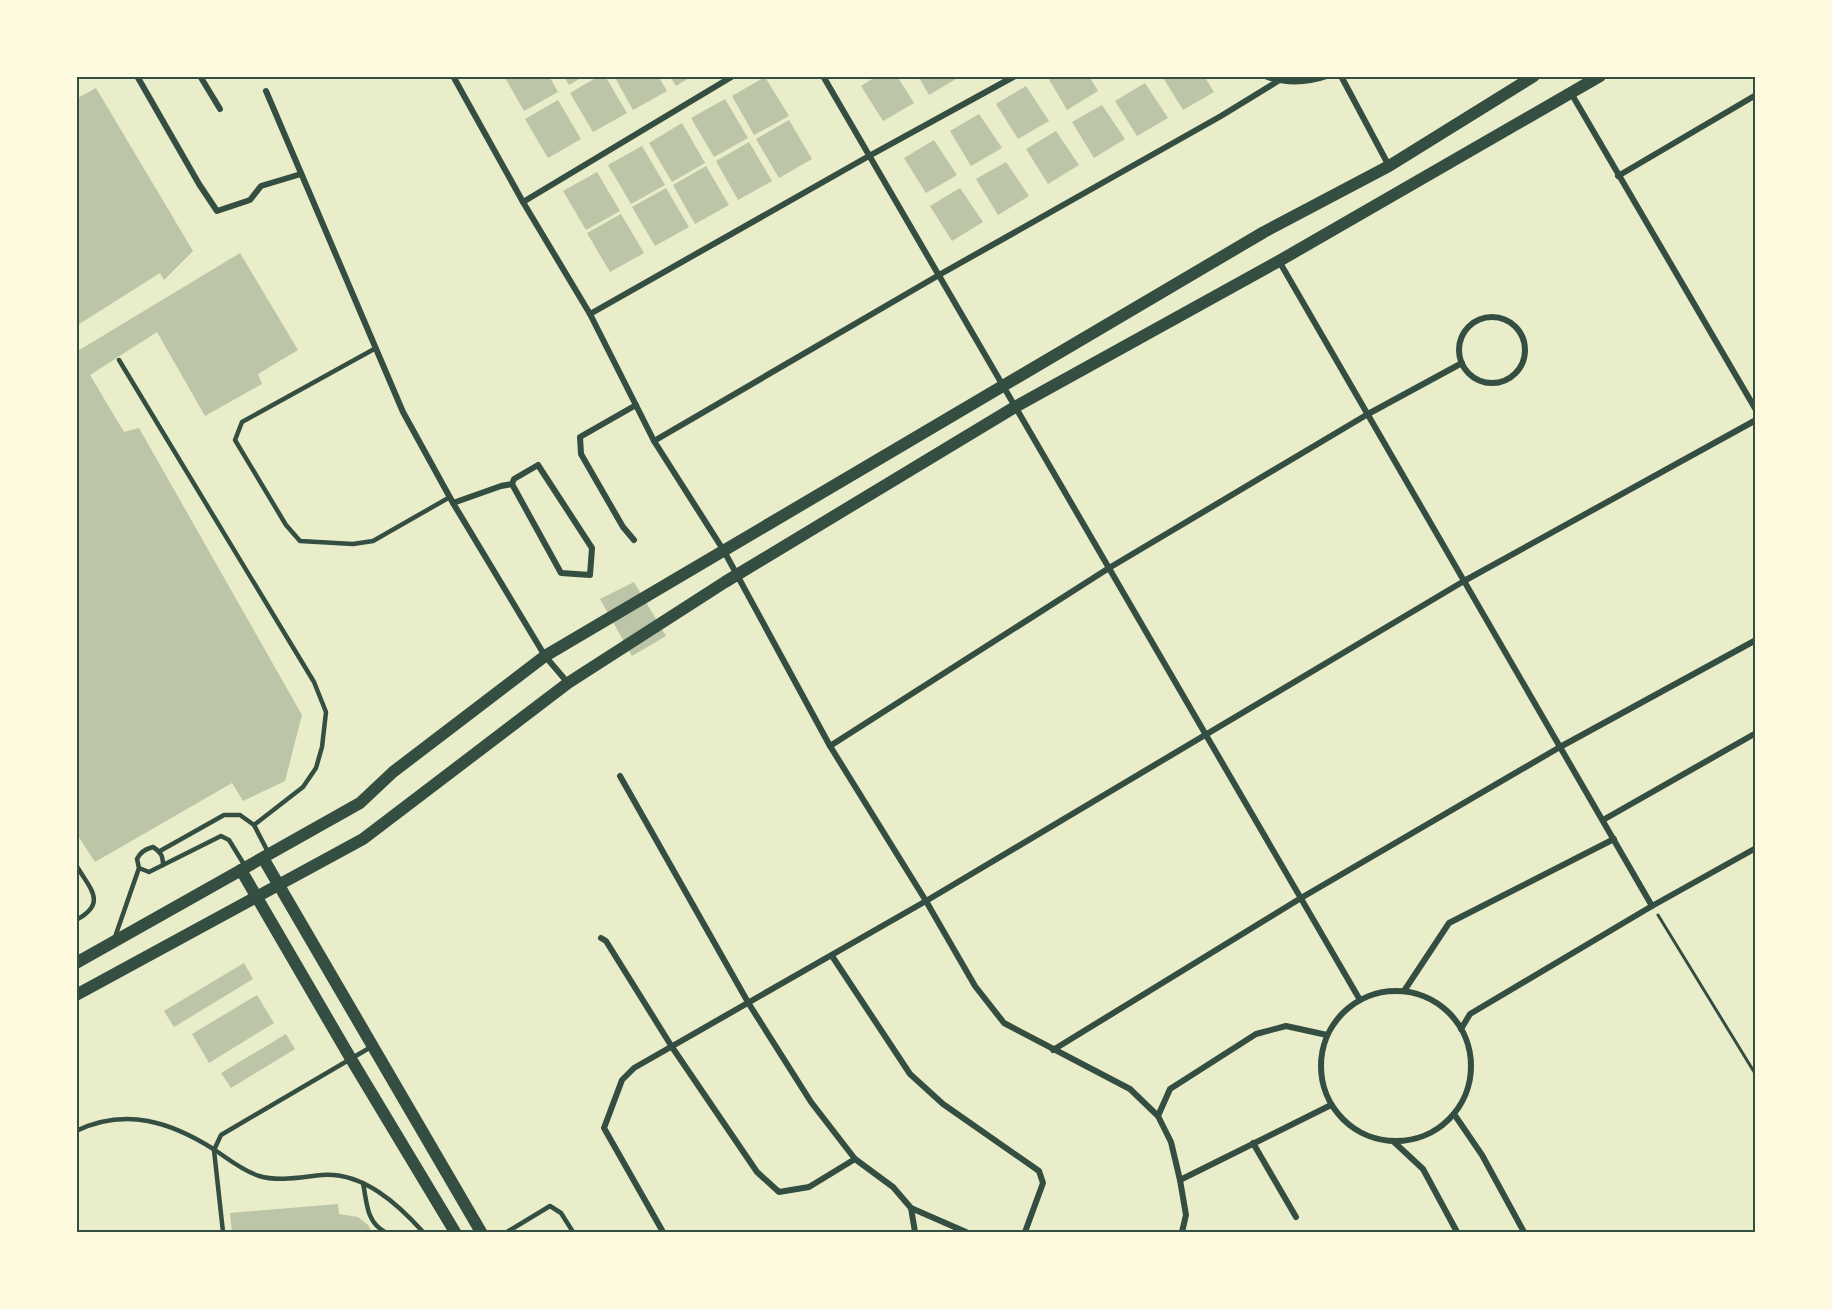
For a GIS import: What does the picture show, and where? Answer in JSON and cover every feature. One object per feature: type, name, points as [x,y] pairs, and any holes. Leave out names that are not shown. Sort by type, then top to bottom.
[{"type":"main road","points":[[76,963],[360,803],[393,772],[546,656],[1264,232],[1389,166],[1534,76]]},
{"type":"main road","points":[[76,995],[363,838],[568,682],[737,574],[1015,407],[1280,261],[1600,76]]},
{"type":"main road","points":[[266,856],[278,885],[481,1233]]},
{"type":"main road","points":[[244,868],[256,896],[455,1233]]},
{"type":"street","points":[[137,76],[199,184],[218,211],[250,200],[261,186],[301,174]]},
{"type":"street","points":[[200,76],[220,109]]},
{"type":"street","points":[[523,202],[733,76]]},
{"type":"street","points":[[823,76],[1360,1000]]},
{"type":"street","points":[[590,314],[1015,76]]},
{"type":"street","points":[[1265,76],[1278,81],[1301,82],[1327,76]]},
{"type":"street","points":[[1341,76],[1389,166]]},
{"type":"street","points":[[455,77],[523,202],[590,314],[654,441],[724,550],[830,746],[926,901],[975,986],[1004,1023],[1130,1089],[1158,1116],[1171,1142],[1180,1180],[1186,1215],[1182,1233]]},
{"type":"street","points":[[654,441],[939,275],[1221,116],[1278,81]]},
{"type":"street","points":[[266,91],[403,412],[451,500],[546,656],[568,682]]},
{"type":"street","points":[[1571,93],[1755,410]]},
{"type":"street","points":[[1618,176],[1755,95]]},
{"type":"street","points":[[1280,261],[1652,906]]},
{"type":"street","points":[[1490,317],[1505,320],[1517,329],[1522,338],[1524,349],[1522,363],[1512,375],[1504,380],[1489,382],[1479,380],[1470,374],[1462,363],[1459,351],[1462,337],[1471,324],[1480,319],[1490,317]]},
{"type":"street","points":[[830,746],[1109,568],[1368,414],[1462,363]]},
{"type":"street","points":[[634,540],[623,527],[581,454],[580,437],[636,405]]},
{"type":"street","points":[[663,1233],[604,1128],[622,1080],[634,1068],[926,901],[1464,580],[1755,420]]},
{"type":"street","points":[[538,465],[592,548],[590,575],[561,573],[512,484],[514,479],[538,465]]},
{"type":"street","points":[[451,500],[512,484]]},
{"type":"street","points":[[1053,1050],[1301,898],[1560,747],[1755,640]]},
{"type":"street","points":[[1603,820],[1755,734]]},
{"type":"street","points":[[620,776],[749,1004],[811,1102],[855,1158],[893,1187],[911,1208],[966,1233]]},
{"type":"street","points":[[1404,991],[1449,923],[1614,839]]},
{"type":"street","points":[[1461,1029],[1470,1014],[1755,848]]},
{"type":"street","points":[[601,938],[606,941],[672,1047],[757,1172],[779,1192],[809,1187],[855,1158]]},
{"type":"street","points":[[832,956],[910,1074],[943,1104],[1039,1171],[1043,1183],[1025,1233]]},
{"type":"street","points":[[1404,991],[1437,1003],[1446,1010],[1461,1029],[1470,1051],[1471,1074],[1465,1097],[1444,1125],[1423,1137],[1394,1142],[1377,1139],[1355,1130],[1331,1105],[1321,1070],[1322,1052],[1327,1035],[1340,1016],[1360,1000],[1380,992],[1404,991]]},
{"type":"street","points":[[1158,1116],[1170,1089],[1256,1034],[1286,1026],[1327,1035]]},
{"type":"street","points":[[1180,1180],[1331,1105]]},
{"type":"street","points":[[1454,1114],[1482,1155],[1524,1233]]},
{"type":"street","points":[[1394,1142],[1423,1169],[1457,1233]]},
{"type":"street","points":[[1253,1143],[1296,1216]]},
{"type":"street","points":[[911,1208],[915,1233]]},
{"type":"lane","points":[[376,348],[242,422],[235,440],[286,525],[300,541],[353,544],[373,541],[451,500]]},
{"type":"lane","points":[[119,360],[314,682],[326,712],[322,747],[316,768],[303,787],[254,825]]},
{"type":"lane","points":[[160,851],[224,815],[240,815],[254,825],[266,856]]},
{"type":"lane","points":[[140,868],[149,872],[222,836],[229,840],[244,868]]},
{"type":"lane","points":[[112,943],[140,868],[137,859],[140,853],[153,847],[160,851],[163,865]]},
{"type":"lane","points":[[76,865],[79,876],[94,896],[94,906],[89,913],[76,920]]},
{"type":"lane","points":[[223,1233],[214,1150],[221,1135],[371,1047]]},
{"type":"lane","points":[[76,1131],[108,1121],[146,1120],[164,1124],[196,1138],[256,1175],[269,1179],[345,1176],[363,1183],[385,1197],[410,1218],[423,1233]]},
{"type":"lane","points":[[363,1183],[368,1214],[373,1223],[385,1233]]},
{"type":"lane","points":[[507,1233],[550,1206],[561,1213],[573,1233]]},
{"type":"path","points":[[1652,906],[1755,1075]]},
{"type":"building","points":[[504,76],[549,76],[558,92],[524,111]]},
{"type":"building","points":[[564,76],[584,76],[569,85]]},
{"type":"building","points":[[599,76],[605,76],[627,113],[593,132],[570,93]]},
{"type":"building","points":[[614,76],[658,76],[667,91],[633,110]]},
{"type":"building","points":[[670,76],[692,76],[676,86]]},
{"type":"building","points":[[877,76],[897,76],[914,103],[883,121],[861,86]]},
{"type":"building","points":[[918,76],[961,76],[929,95]]},
{"type":"building","points":[[1047,76],[1089,76],[1098,91],[1067,110]]},
{"type":"building","points":[[1162,76],[1204,76],[1214,92],[1183,110]]},
{"type":"building","points":[[765,77],[789,116],[754,135],[732,96]]},
{"type":"building","points":[[1145,83],[1168,118],[1137,136],[1115,101]]},
{"type":"building","points":[[1026,86],[1049,121],[1018,139],[996,104]]},
{"type":"building","points":[[96,88],[193,251],[164,280],[160,273],[76,326],[76,99]]},
{"type":"building","points":[[725,99],[748,138],[714,157],[691,118]]},
{"type":"building","points":[[558,100],[581,139],[548,158],[525,119]]},
{"type":"building","points":[[1102,105],[1125,139],[1094,158],[1072,122]]},
{"type":"building","points":[[979,114],[1002,148],[971,166],[950,131]]},
{"type":"building","points":[[789,120],[812,159],[779,178],[756,139]]},
{"type":"building","points":[[682,123],[705,163],[672,182],[649,143]]},
{"type":"building","points":[[1056,131],[1079,165],[1048,184],[1026,149]]},
{"type":"building","points":[[934,140],[957,175],[926,193],[904,158]]},
{"type":"building","points":[[749,142],[772,181],[738,200],[716,161]]},
{"type":"building","points":[[642,146],[665,185],[631,204],[608,165]]},
{"type":"building","points":[[1006,162],[1029,196],[998,215],[976,179]]},
{"type":"building","points":[[706,166],[729,205],[695,224],[673,185]]},
{"type":"building","points":[[597,172],[620,211],[586,230],[563,191]]},
{"type":"building","points":[[666,188],[689,227],[655,246],[632,207]]},
{"type":"building","points":[[960,188],[983,222],[952,241],[930,206]]},
{"type":"building","points":[[621,214],[644,253],[610,272],[587,233]]},
{"type":"building","points":[[240,253],[298,350],[258,374],[262,384],[205,416],[157,332],[90,375],[124,432],[139,428],[302,715],[285,781],[243,801],[232,783],[95,862],[76,833],[76,352]]},
{"type":"building","points":[[634,582],[666,636],[632,656],[600,599]]},
{"type":"building","points":[[244,963],[253,979],[174,1027],[164,1011]]},
{"type":"building","points":[[257,995],[274,1023],[209,1063],[192,1034]]},
{"type":"building","points":[[286,1034],[295,1049],[231,1088],[221,1073]]},
{"type":"building","points":[[338,1204],[339,1214],[358,1217],[368,1225],[372,1232],[232,1232],[230,1213]]}]
